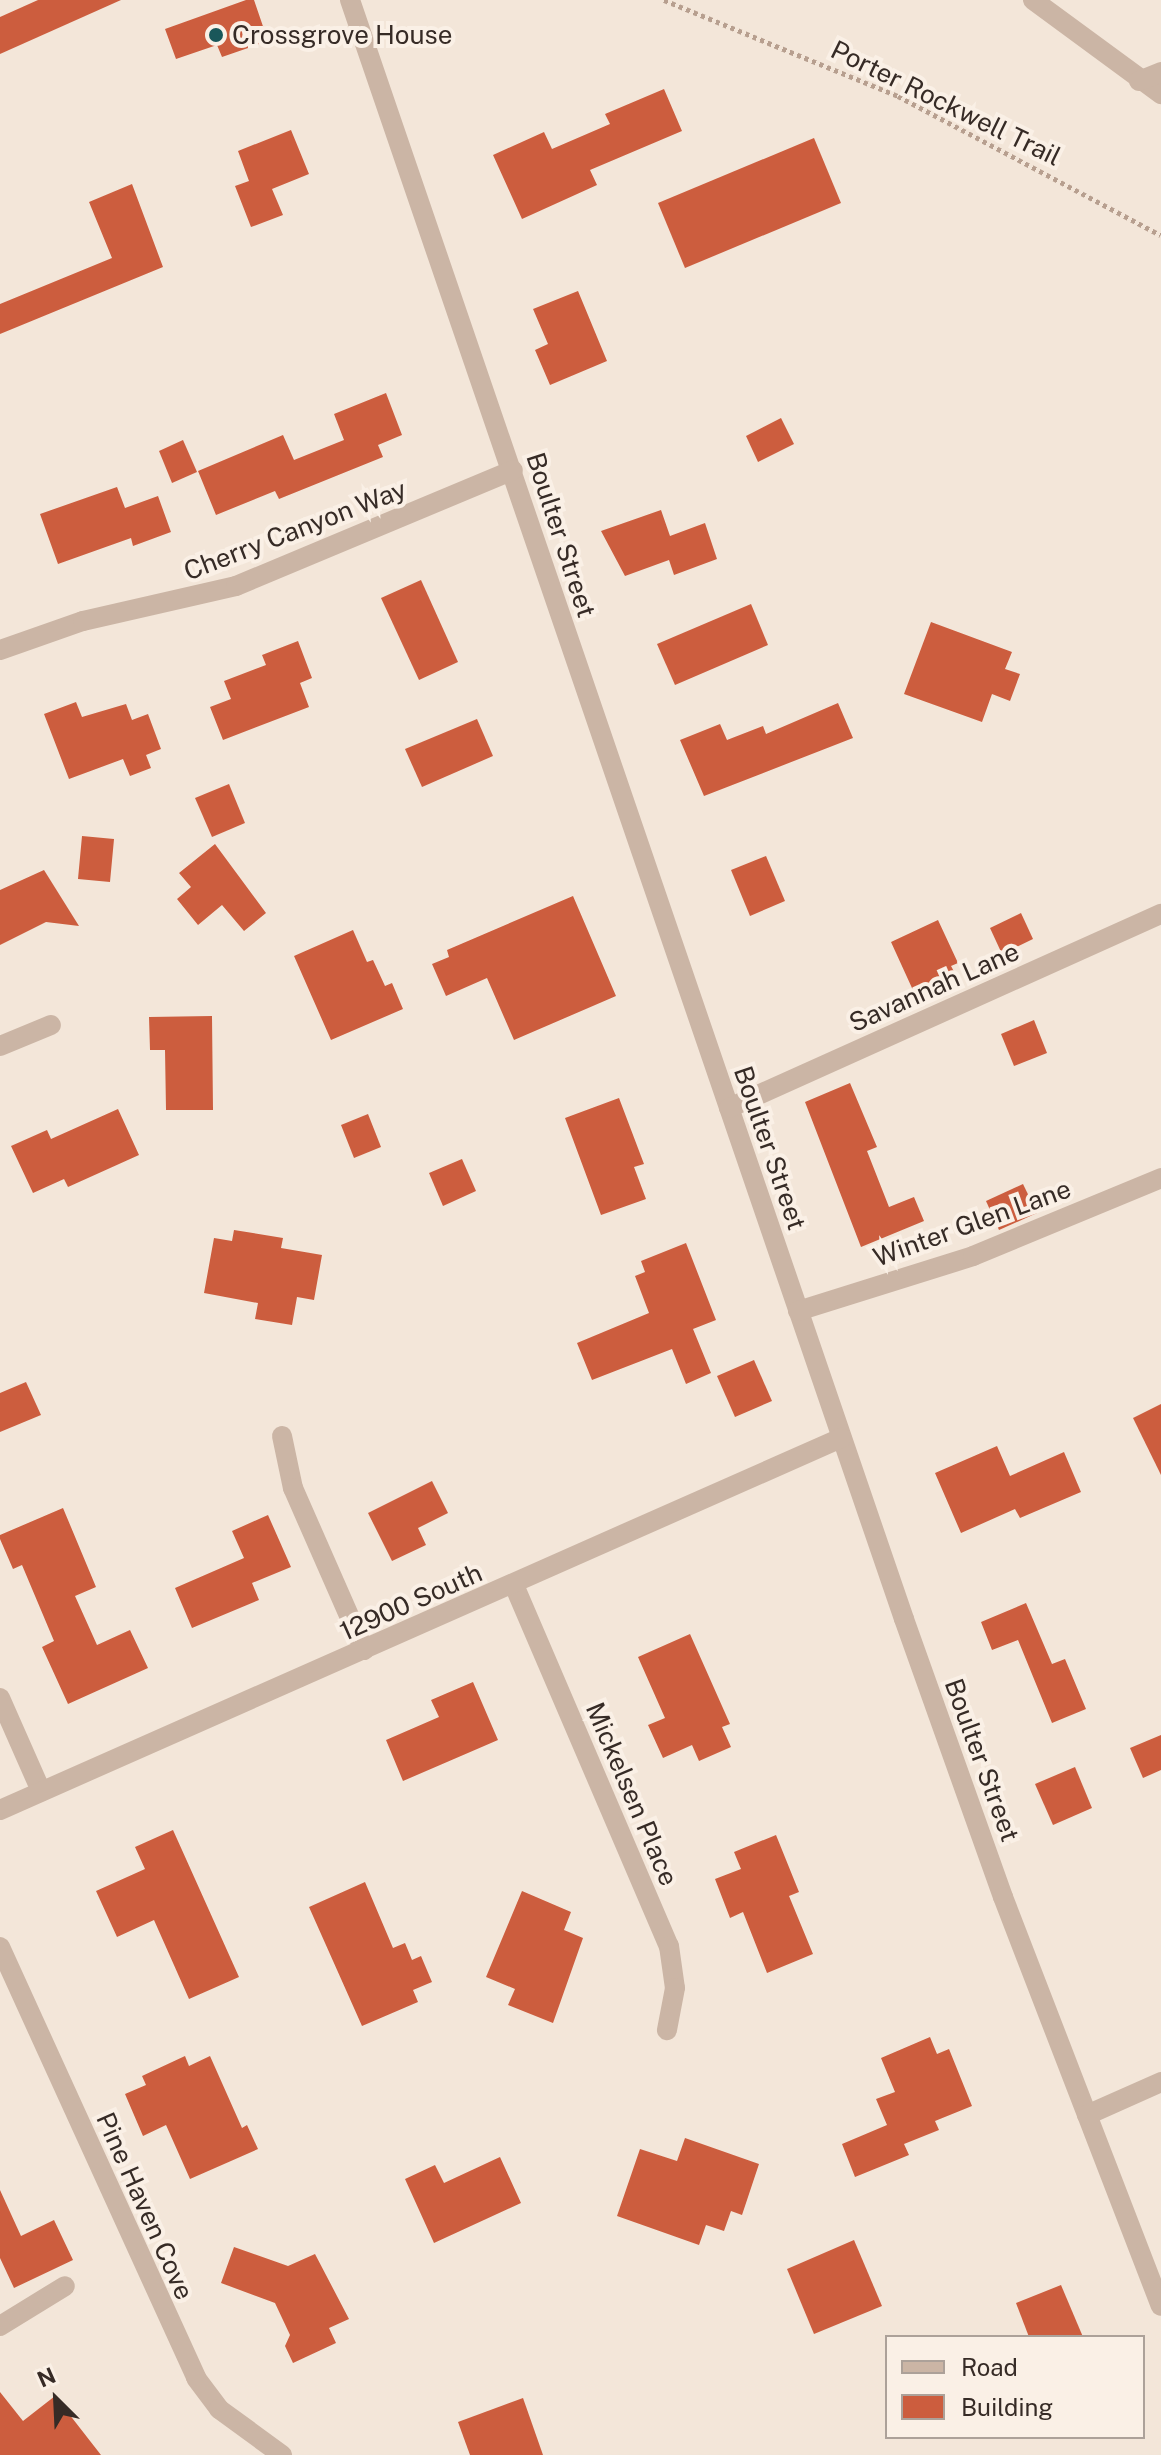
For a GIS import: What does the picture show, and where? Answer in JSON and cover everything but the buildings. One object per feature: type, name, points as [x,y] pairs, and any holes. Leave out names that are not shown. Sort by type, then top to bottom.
[{"type":"street","name":"Boulter Street","points":[[350,0],[841,1438],[1003,1897],[1161,2306]]},
{"type":"street","points":[[1033,0],[1139,81],[1161,94]]},
{"type":"street","points":[[1139,81],[1161,72]]},
{"type":"street","name":"Cherry Canyon Way","points":[[0,650],[83,621],[236,586],[513,470]]},
{"type":"street","name":"Savannah Lane","points":[[729,1108],[1161,914]]},
{"type":"street","points":[[0,1046],[51,1025]]},
{"type":"street","name":"Winter Glen Lane","points":[[798,1311],[973,1256],[1161,1178]]},
{"type":"street","points":[[282,1436],[293,1488],[364,1650]]},
{"type":"street","name":"12900 South","points":[[0,1810],[841,1438]]},
{"type":"street","name":"Mickelsen Place","points":[[514,1585],[669,1946],[675,1988],[667,2030]]},
{"type":"street","points":[[0,1698],[41,1791]]},
{"type":"street","name":"Pine Haven Cove","points":[[0,1947],[196,2378],[219,2409],[282,2455]]},
{"type":"street","points":[[1087,2115],[1161,2082]]},
{"type":"street","points":[[0,2326],[65,2286]]},
{"type":"path","name":"Porter Rockwell Trail","points":[[664,0],[898,96],[1161,235]]},
{"type":"place","name":"Crossgrove House","points":[[216,35]]}]
